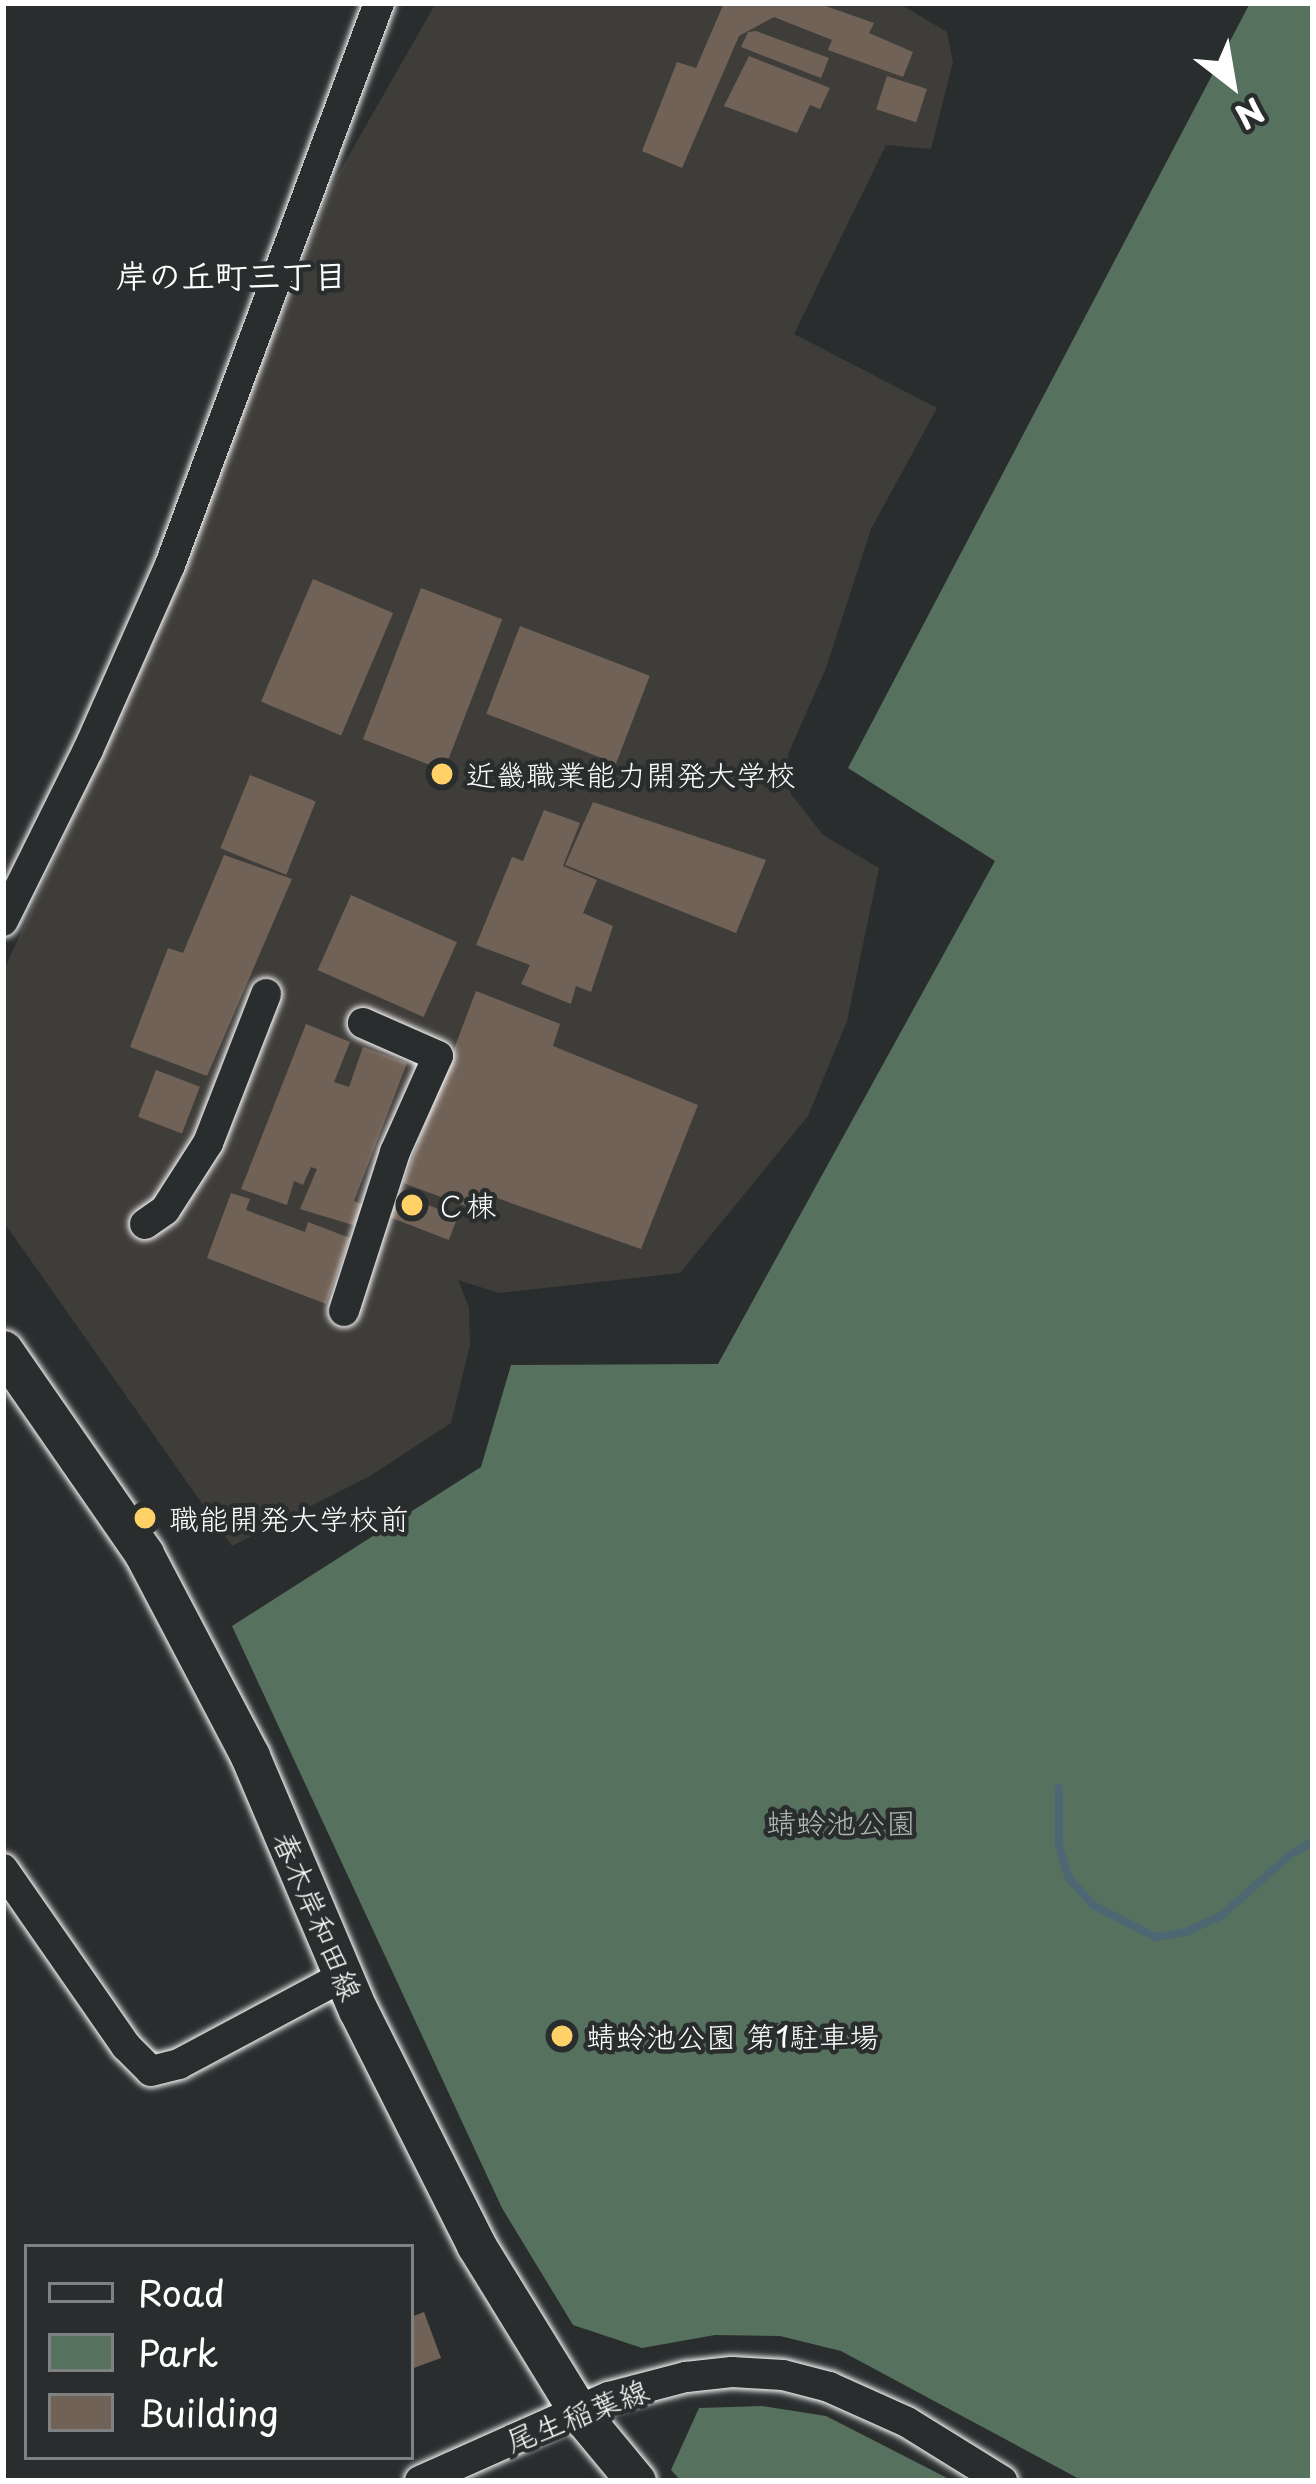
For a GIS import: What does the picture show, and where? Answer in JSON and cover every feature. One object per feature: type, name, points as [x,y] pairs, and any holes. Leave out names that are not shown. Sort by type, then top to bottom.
[{"type":"main road","name":"春木岸和田線","points":[[3,1351],[143,1554],[250,1756],[411,2123],[476,2246],[578,2411],[636,2481]]},
{"type":"street","points":[[3,921],[88,750],[170,565],[377,8],[344,3]]},
{"type":"street","points":[[145,1224],[165,1210],[208,1142],[266,994]]},
{"type":"street","points":[[344,1311],[394,1152],[438,1056],[363,1023]]},
{"type":"street","points":[[3,1869],[126,2046],[151,2071],[179,2064],[344,1976]]},
{"type":"street","name":"尾生稲葉線","points":[[420,2481],[578,2411],[686,2377],[783,2375],[874,2405],[1002,2481]]},
{"type":"shaded area","name":"近畿職業能力開発大学校","points":[[436,3],[898,3],[947,32],[953,62],[931,149],[886,145],[794,334],[937,408],[871,529],[826,668],[788,754],[791,794],[823,835],[879,868],[847,1021],[808,1116],[680,1273],[499,1293],[458,1280],[469,1308],[470,1345],[451,1423],[370,1476],[232,1546],[3,1221],[3,972],[153,642],[332,185]]},
{"type":"green space","name":"蜻蛉池公園","points":[[1250,3],[1313,3],[1313,2481],[1083,2481],[841,2351],[780,2336],[715,2335],[642,2348],[573,2325],[502,2208],[232,1626],[481,1467],[511,1365],[718,1364],[995,861],[848,768]]},
{"type":"green space","points":[[762,2406],[826,2416],[953,2481],[681,2481],[671,2470],[699,2408]]},
{"type":"building","points":[[724,3],[817,3],[874,23],[869,33],[913,52],[903,77],[828,50],[832,40],[774,17],[739,36],[682,168],[642,151],[677,62],[696,68]]},
{"type":"building","points":[[748,32],[829,58],[821,78],[741,47]]},
{"type":"building","points":[[749,56],[830,88],[820,109],[810,105],[797,133],[724,106]]},
{"type":"building","points":[[887,76],[927,89],[916,122],[876,109]]},
{"type":"building","points":[[313,579],[393,613],[341,735],[261,701]]},
{"type":"building","points":[[421,588],[502,619],[444,770],[363,739]]},
{"type":"building","points":[[520,626],[650,676],[616,764],[486,714]]},
{"type":"building","points":[[250,775],[316,802],[286,875],[220,848]]},
{"type":"building","points":[[593,802],[766,860],[736,933],[565,865]]},
{"type":"building","points":[[544,810],[580,823],[563,866],[597,880],[583,913],[613,926],[591,992],[576,986],[571,1004],[521,984],[530,965],[476,945],[512,857],[523,861]]},
{"type":"building","points":[[224,855],[292,879],[207,1076],[130,1047],[168,948],[183,953]]},
{"type":"building","points":[[351,895],[457,942],[424,1017],[318,970]]},
{"type":"building","points":[[476,991],[560,1024],[553,1046],[698,1105],[641,1249],[497,1198],[490,1215],[403,1183]]},
{"type":"building","points":[[306,1024],[350,1042],[334,1082],[349,1087],[363,1047],[407,1063],[354,1201],[363,1205],[356,1226],[300,1209],[317,1169],[311,1167],[303,1185],[294,1181],[287,1205],[241,1189]]},
{"type":"building","points":[[156,1070],[200,1087],[182,1134],[138,1117]]},
{"type":"building","points":[[231,1193],[250,1199],[246,1210],[305,1232],[308,1222],[350,1238],[326,1304],[207,1258]]},
{"type":"building","name":"Ｃ棟","points":[[399,1194],[458,1217],[449,1240],[390,1217]]},
{"type":"building","points":[[424,2312],[441,2358],[414,2368],[414,2316]]},
{"type":"waterway","points":[[1059,1788],[1059,1846],[1069,1878],[1093,1905],[1155,1937],[1186,1932],[1222,1915],[1291,1854],[1313,1842]]},
{"type":"place","name":"近畿職業能力開発大学校","points":[[442,774]]},
{"type":"place","name":"Ｃ棟","points":[[412,1205]]},
{"type":"place","name":"職能開発大学校前","points":[[145,1518]]},
{"type":"place","name":"蜻蛉池公園 第1駐車場","points":[[562,2036]]},
{"type":"district","name":"岸の丘町三丁目","points":[[231,275]]}]
